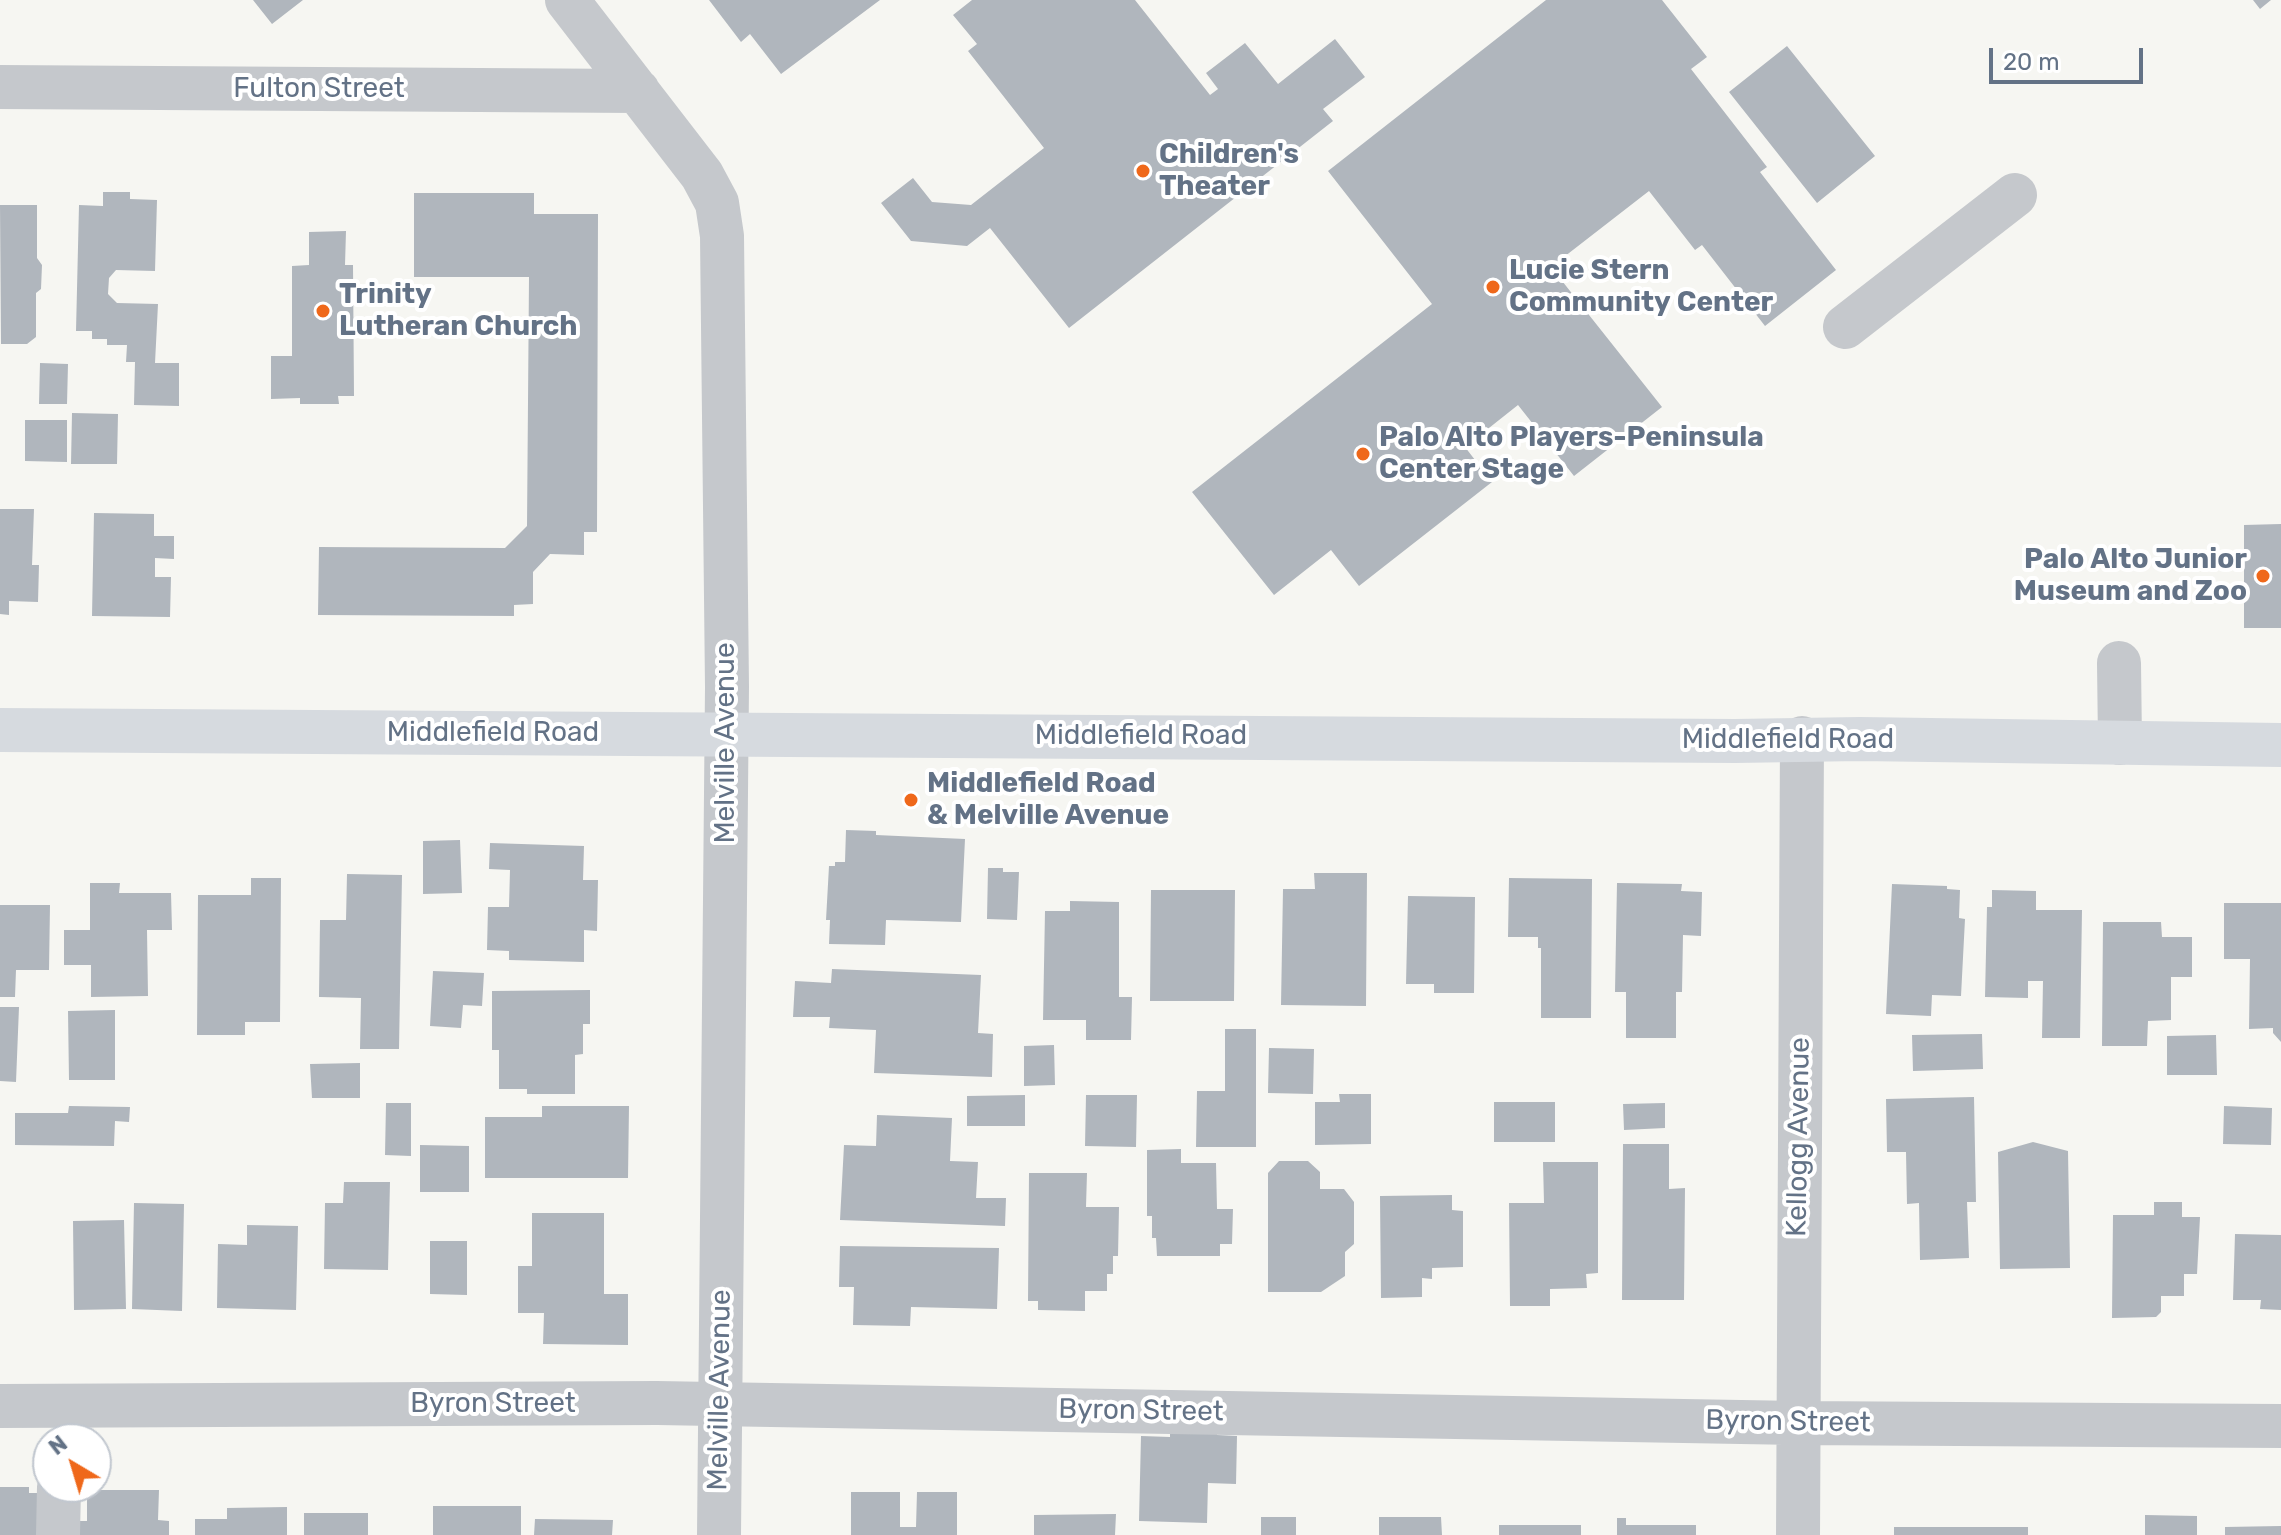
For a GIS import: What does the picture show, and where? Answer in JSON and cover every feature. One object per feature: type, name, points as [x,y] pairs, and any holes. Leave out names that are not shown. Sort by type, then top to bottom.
[{"type":"main road","name":"Middlefield Road","points":[[0,730],[1720,741],[1802,738],[2281,745]]},
{"type":"street","name":"Melville Avenue","points":[[567,0],[702,175],[717,203],[722,236],[726,735],[719,1535]]},
{"type":"street","name":"Fulton Street","points":[[0,87],[638,91]]},
{"type":"street","points":[[1845,327],[2015,195]]},
{"type":"street","points":[[2119,663],[2120,743]]},
{"type":"street","name":"Kellogg Avenue","points":[[1798,1535],[1802,738]]},
{"type":"street","name":"Byron Street","points":[[0,1406],[60,1422],[720,1405],[1798,1423],[2281,1426]]},
{"type":"street","points":[[58,1535],[59,1503]]},
{"type":"building","points":[[253,0],[303,0],[272,24]]},
{"type":"building","points":[[709,0],[880,0],[781,74],[750,34],[741,42]]},
{"type":"building","points":[[972,0],[1135,0],[1210,95],[1218,89],[1206,73],[1245,43],[1278,84],[1335,39],[1365,77],[1323,109],[1333,121],[1069,328],[990,228],[967,246],[911,241],[881,203],[913,178],[932,202],[971,205],[1044,148],[968,51],[977,44],[953,15]]},
{"type":"building","name":"Lucie Stern Community Center","points":[[1546,0],[1662,0],[1707,57],[1691,69],[1767,167],[1760,172],[1836,270],[1765,326],[1702,245],[1695,250],[1649,191],[1551,267],[1662,407],[1574,476],[1518,405],[1465,447],[1492,482],[1359,586],[1331,550],[1274,595],[1192,492],[1432,304],[1328,171]]},
{"type":"building","points":[[2253,0],[2271,0],[2260,9]]},
{"type":"building","points":[[1787,46],[1875,156],[1817,203],[1729,92]]},
{"type":"building","points":[[103,192],[130,192],[130,199],[157,200],[155,271],[116,270],[109,278],[108,294],[117,303],[158,304],[155,363],[179,363],[179,406],[134,405],[135,362],[126,362],[127,345],[107,345],[107,339],[92,339],[92,331],[76,331],[79,205],[103,206]]},
{"type":"building","points":[[414,193],[534,193],[534,214],[598,214],[597,532],[584,532],[584,555],[550,554],[533,572],[533,604],[514,605],[514,616],[318,615],[319,547],[505,548],[527,526],[529,277],[414,277]]},
{"type":"building","points":[[0,205],[37,205],[37,258],[42,265],[41,289],[36,293],[36,337],[27,344],[1,344]]},
{"type":"building","name":"Trinity Lutheran Church","points":[[346,231],[345,265],[353,265],[354,396],[338,396],[339,404],[300,404],[300,398],[271,399],[271,356],[292,356],[292,266],[309,265],[309,232]]},
{"type":"building","points":[[40,363],[68,364],[67,404],[39,404]]},
{"type":"building","points":[[72,413],[118,414],[117,464],[71,464]]},
{"type":"building","points":[[25,420],[67,420],[67,462],[25,461]]},
{"type":"building","points":[[0,509],[34,509],[32,565],[39,565],[38,602],[9,601],[9,615],[0,614]]},
{"type":"building","points":[[94,513],[154,514],[154,536],[174,536],[174,559],[155,558],[155,577],[171,577],[170,617],[92,616]]},
{"type":"building","name":"Palo Alto Junior Museum and Zoo","points":[[2281,524],[2281,628],[2244,628],[2244,525]]},
{"type":"building","points":[[846,830],[876,831],[876,835],[965,839],[961,922],[886,920],[885,945],[829,944],[830,920],[826,920],[829,866],[835,866],[835,862],[845,862]]},
{"type":"building","points":[[460,840],[462,893],[423,894],[423,841]]},
{"type":"building","points":[[490,843],[584,846],[583,880],[598,880],[597,931],[584,930],[584,962],[509,960],[509,951],[487,950],[488,907],[509,907],[510,870],[489,869]]},
{"type":"building","points":[[988,868],[1019,872],[1017,920],[987,919]]},
{"type":"building","points":[[1314,873],[1367,873],[1366,1006],[1281,1005],[1283,889],[1315,889]]},
{"type":"building","points":[[347,874],[402,875],[399,1049],[360,1049],[361,998],[319,997],[320,920],[346,920]]},
{"type":"building","points":[[251,878],[281,878],[280,1022],[245,1022],[245,1035],[197,1035],[198,895],[251,895]]},
{"type":"building","points":[[1509,878],[1592,879],[1591,1018],[1541,1018],[1541,948],[1538,948],[1538,937],[1508,937]]},
{"type":"building","points":[[90,883],[120,883],[119,893],[171,893],[172,930],[147,930],[148,996],[91,997],[91,965],[64,965],[64,930],[90,930]]},
{"type":"building","points":[[1617,883],[1682,884],[1681,891],[1702,892],[1701,936],[1683,935],[1682,992],[1676,992],[1676,1038],[1626,1038],[1626,992],[1615,992]]},
{"type":"building","points":[[1892,884],[1947,886],[1947,889],[1960,890],[1959,918],[1965,919],[1961,996],[1932,995],[1931,1016],[1886,1014]]},
{"type":"building","points":[[1151,890],[1235,890],[1234,1001],[1150,1001]]},
{"type":"building","points":[[1992,890],[2036,891],[2036,910],[2082,910],[2080,1038],[2042,1038],[2043,981],[2028,981],[2028,998],[1985,997],[1987,907],[1992,907]]},
{"type":"building","points":[[1408,896],[1475,897],[1474,993],[1434,993],[1434,984],[1406,984]]},
{"type":"building","points":[[1070,901],[1119,902],[1119,997],[1132,997],[1131,1040],[1086,1040],[1086,1020],[1043,1020],[1045,911],[1070,911]]},
{"type":"building","points":[[2224,903],[2281,903],[2281,1042],[2273,1033],[2273,1028],[2249,1029],[2250,959],[2224,959]]},
{"type":"building","points":[[0,905],[50,905],[49,970],[16,970],[15,997],[0,997]]},
{"type":"building","points":[[2103,922],[2161,922],[2162,937],[2192,937],[2192,977],[2171,977],[2171,1020],[2148,1021],[2147,1046],[2102,1046]]},
{"type":"building","points":[[832,969],[981,975],[978,1033],[993,1034],[992,1077],[874,1073],[876,1030],[829,1028],[830,1017],[793,1017],[795,981],[831,983]]},
{"type":"building","points":[[433,971],[484,973],[482,1006],[463,1005],[461,1028],[430,1026]]},
{"type":"building","points":[[590,990],[590,1024],[583,1024],[583,1054],[575,1055],[575,1094],[527,1094],[527,1089],[499,1089],[499,1050],[492,1050],[492,991]]},
{"type":"building","points":[[0,1007],[19,1007],[16,1082],[0,1081]]},
{"type":"building","points":[[115,1010],[115,1080],[69,1080],[68,1011]]},
{"type":"building","points":[[1225,1029],[1256,1029],[1256,1147],[1196,1147],[1197,1091],[1225,1091]]},
{"type":"building","points":[[1982,1034],[1983,1069],[1913,1071],[1912,1035]]},
{"type":"building","points":[[2216,1035],[2217,1075],[2167,1075],[2167,1036]]},
{"type":"building","points":[[1054,1045],[1055,1085],[1024,1086],[1024,1046]]},
{"type":"building","points":[[1269,1048],[1314,1049],[1313,1094],[1268,1093]]},
{"type":"building","points":[[360,1063],[360,1098],[312,1098],[310,1064]]},
{"type":"building","points":[[1339,1094],[1371,1094],[1371,1144],[1315,1145],[1315,1102],[1340,1102]]},
{"type":"building","points":[[1025,1095],[1025,1126],[967,1126],[967,1096]]},
{"type":"building","points":[[1086,1095],[1137,1095],[1136,1147],[1085,1146]]},
{"type":"building","points":[[1974,1097],[1976,1202],[1967,1202],[1969,1258],[1920,1260],[1919,1203],[1907,1204],[1906,1152],[1887,1152],[1886,1099]]},
{"type":"building","points":[[1494,1102],[1555,1102],[1555,1142],[1494,1142]]},
{"type":"building","points":[[386,1103],[411,1103],[411,1156],[385,1155]]},
{"type":"building","points":[[1665,1103],[1665,1128],[1624,1130],[1623,1104]]},
{"type":"building","points":[[69,1106],[130,1107],[129,1122],[115,1121],[114,1146],[15,1145],[15,1113],[68,1113]]},
{"type":"building","points":[[542,1106],[629,1106],[628,1178],[485,1178],[485,1117],[542,1117]]},
{"type":"building","points":[[2224,1106],[2272,1108],[2271,1145],[2223,1144]]},
{"type":"building","points":[[877,1115],[952,1118],[950,1161],[978,1162],[976,1198],[1006,1198],[1005,1226],[840,1220],[844,1145],[876,1146]]},
{"type":"building","points":[[2033,1142],[2068,1151],[2070,1268],[2000,1269],[1998,1152]]},
{"type":"building","points":[[1623,1144],[1669,1144],[1669,1189],[1685,1188],[1684,1300],[1622,1300]]},
{"type":"building","points":[[420,1145],[469,1146],[469,1192],[420,1192]]},
{"type":"building","points":[[1181,1149],[1181,1163],[1216,1163],[1217,1209],[1233,1209],[1232,1244],[1220,1244],[1220,1256],[1157,1256],[1156,1238],[1152,1238],[1152,1216],[1147,1216],[1147,1150]]},
{"type":"building","points":[[1279,1161],[1308,1161],[1320,1172],[1320,1189],[1344,1189],[1354,1202],[1354,1244],[1345,1252],[1345,1276],[1321,1292],[1268,1292],[1268,1173]]},
{"type":"building","points":[[1543,1162],[1598,1162],[1598,1273],[1586,1274],[1587,1288],[1550,1289],[1550,1306],[1510,1306],[1509,1203],[1544,1203]]},
{"type":"building","points":[[1029,1173],[1087,1173],[1086,1207],[1119,1207],[1118,1256],[1113,1256],[1113,1274],[1107,1274],[1107,1291],[1085,1291],[1085,1311],[1038,1310],[1038,1301],[1028,1301]]},
{"type":"building","points":[[344,1182],[390,1182],[388,1270],[324,1269],[325,1203],[343,1203]]},
{"type":"building","points":[[1452,1195],[1452,1210],[1463,1211],[1463,1267],[1432,1268],[1432,1279],[1422,1278],[1422,1297],[1381,1298],[1380,1196]]},
{"type":"building","points":[[2154,1202],[2182,1202],[2182,1217],[2200,1217],[2197,1274],[2184,1274],[2184,1296],[2161,1296],[2161,1312],[2156,1317],[2112,1318],[2113,1215],[2154,1215]]},
{"type":"building","points":[[134,1203],[184,1204],[182,1311],[132,1309]]},
{"type":"building","points":[[532,1213],[604,1213],[604,1294],[628,1294],[628,1345],[543,1344],[544,1313],[518,1313],[518,1266],[532,1266]]},
{"type":"building","points":[[124,1220],[126,1309],[74,1310],[73,1221]]},
{"type":"building","points":[[247,1225],[298,1226],[296,1310],[217,1308],[218,1244],[247,1245]]},
{"type":"building","points":[[2235,1234],[2281,1235],[2281,1310],[2260,1309],[2261,1300],[2233,1300]]},
{"type":"building","points":[[430,1241],[467,1241],[467,1295],[430,1294]]},
{"type":"building","points":[[840,1246],[999,1248],[997,1309],[911,1307],[910,1326],[853,1325],[854,1287],[839,1287]]},
{"type":"building","points":[[1170,1425],[1217,1426],[1217,1435],[1237,1436],[1236,1484],[1208,1483],[1207,1523],[1139,1521],[1141,1436],[1170,1437]]},
{"type":"building","points":[[0,1487],[29,1487],[32,1503],[43,1503],[43,1535],[0,1535]]},
{"type":"building","points":[[112,1490],[159,1490],[158,1520],[169,1521],[169,1535],[72,1535],[72,1521],[87,1521],[87,1503],[112,1503]]},
{"type":"building","points":[[851,1492],[900,1492],[900,1527],[916,1527],[917,1492],[957,1492],[957,1535],[851,1535]]},
{"type":"building","points":[[433,1506],[521,1506],[521,1535],[433,1535]]},
{"type":"building","points":[[287,1507],[287,1535],[195,1535],[195,1519],[227,1519],[227,1508]]},
{"type":"building","points":[[304,1513],[368,1513],[368,1535],[304,1535]]},
{"type":"building","points":[[1116,1514],[1115,1535],[1034,1535],[1034,1515]]},
{"type":"building","points":[[2145,1515],[2197,1516],[2197,1535],[2145,1535]]},
{"type":"building","points":[[1261,1517],[1296,1517],[1296,1535],[1261,1535]]},
{"type":"building","points":[[1379,1517],[1441,1517],[1442,1535],[1379,1535]]},
{"type":"building","points":[[1617,1518],[1626,1518],[1626,1525],[1696,1525],[1696,1535],[1617,1535]]},
{"type":"building","points":[[535,1519],[613,1520],[612,1535],[534,1535]]},
{"type":"building","points":[[1499,1525],[1581,1525],[1581,1535],[1499,1535]]},
{"type":"building","points":[[2281,1526],[2281,1535],[2225,1535],[2225,1527]]},
{"type":"building","points":[[1894,1527],[2028,1527],[2028,1535],[1894,1535]]},
{"type":"place","name":"Children's Theater","points":[[1143,171]]},
{"type":"place","name":"Lucie Stern Community Center","points":[[1493,287]]},
{"type":"place","name":"Trinity Lutheran Church","points":[[323,311]]},
{"type":"place","name":"Palo Alto Players-Peninsula Center Stage","points":[[1363,454]]},
{"type":"place","name":"Palo Alto Junior Museum and Zoo","points":[[2263,576]]},
{"type":"place","name":"Middlefield Road & Melville Avenue","points":[[911,800]]}]
